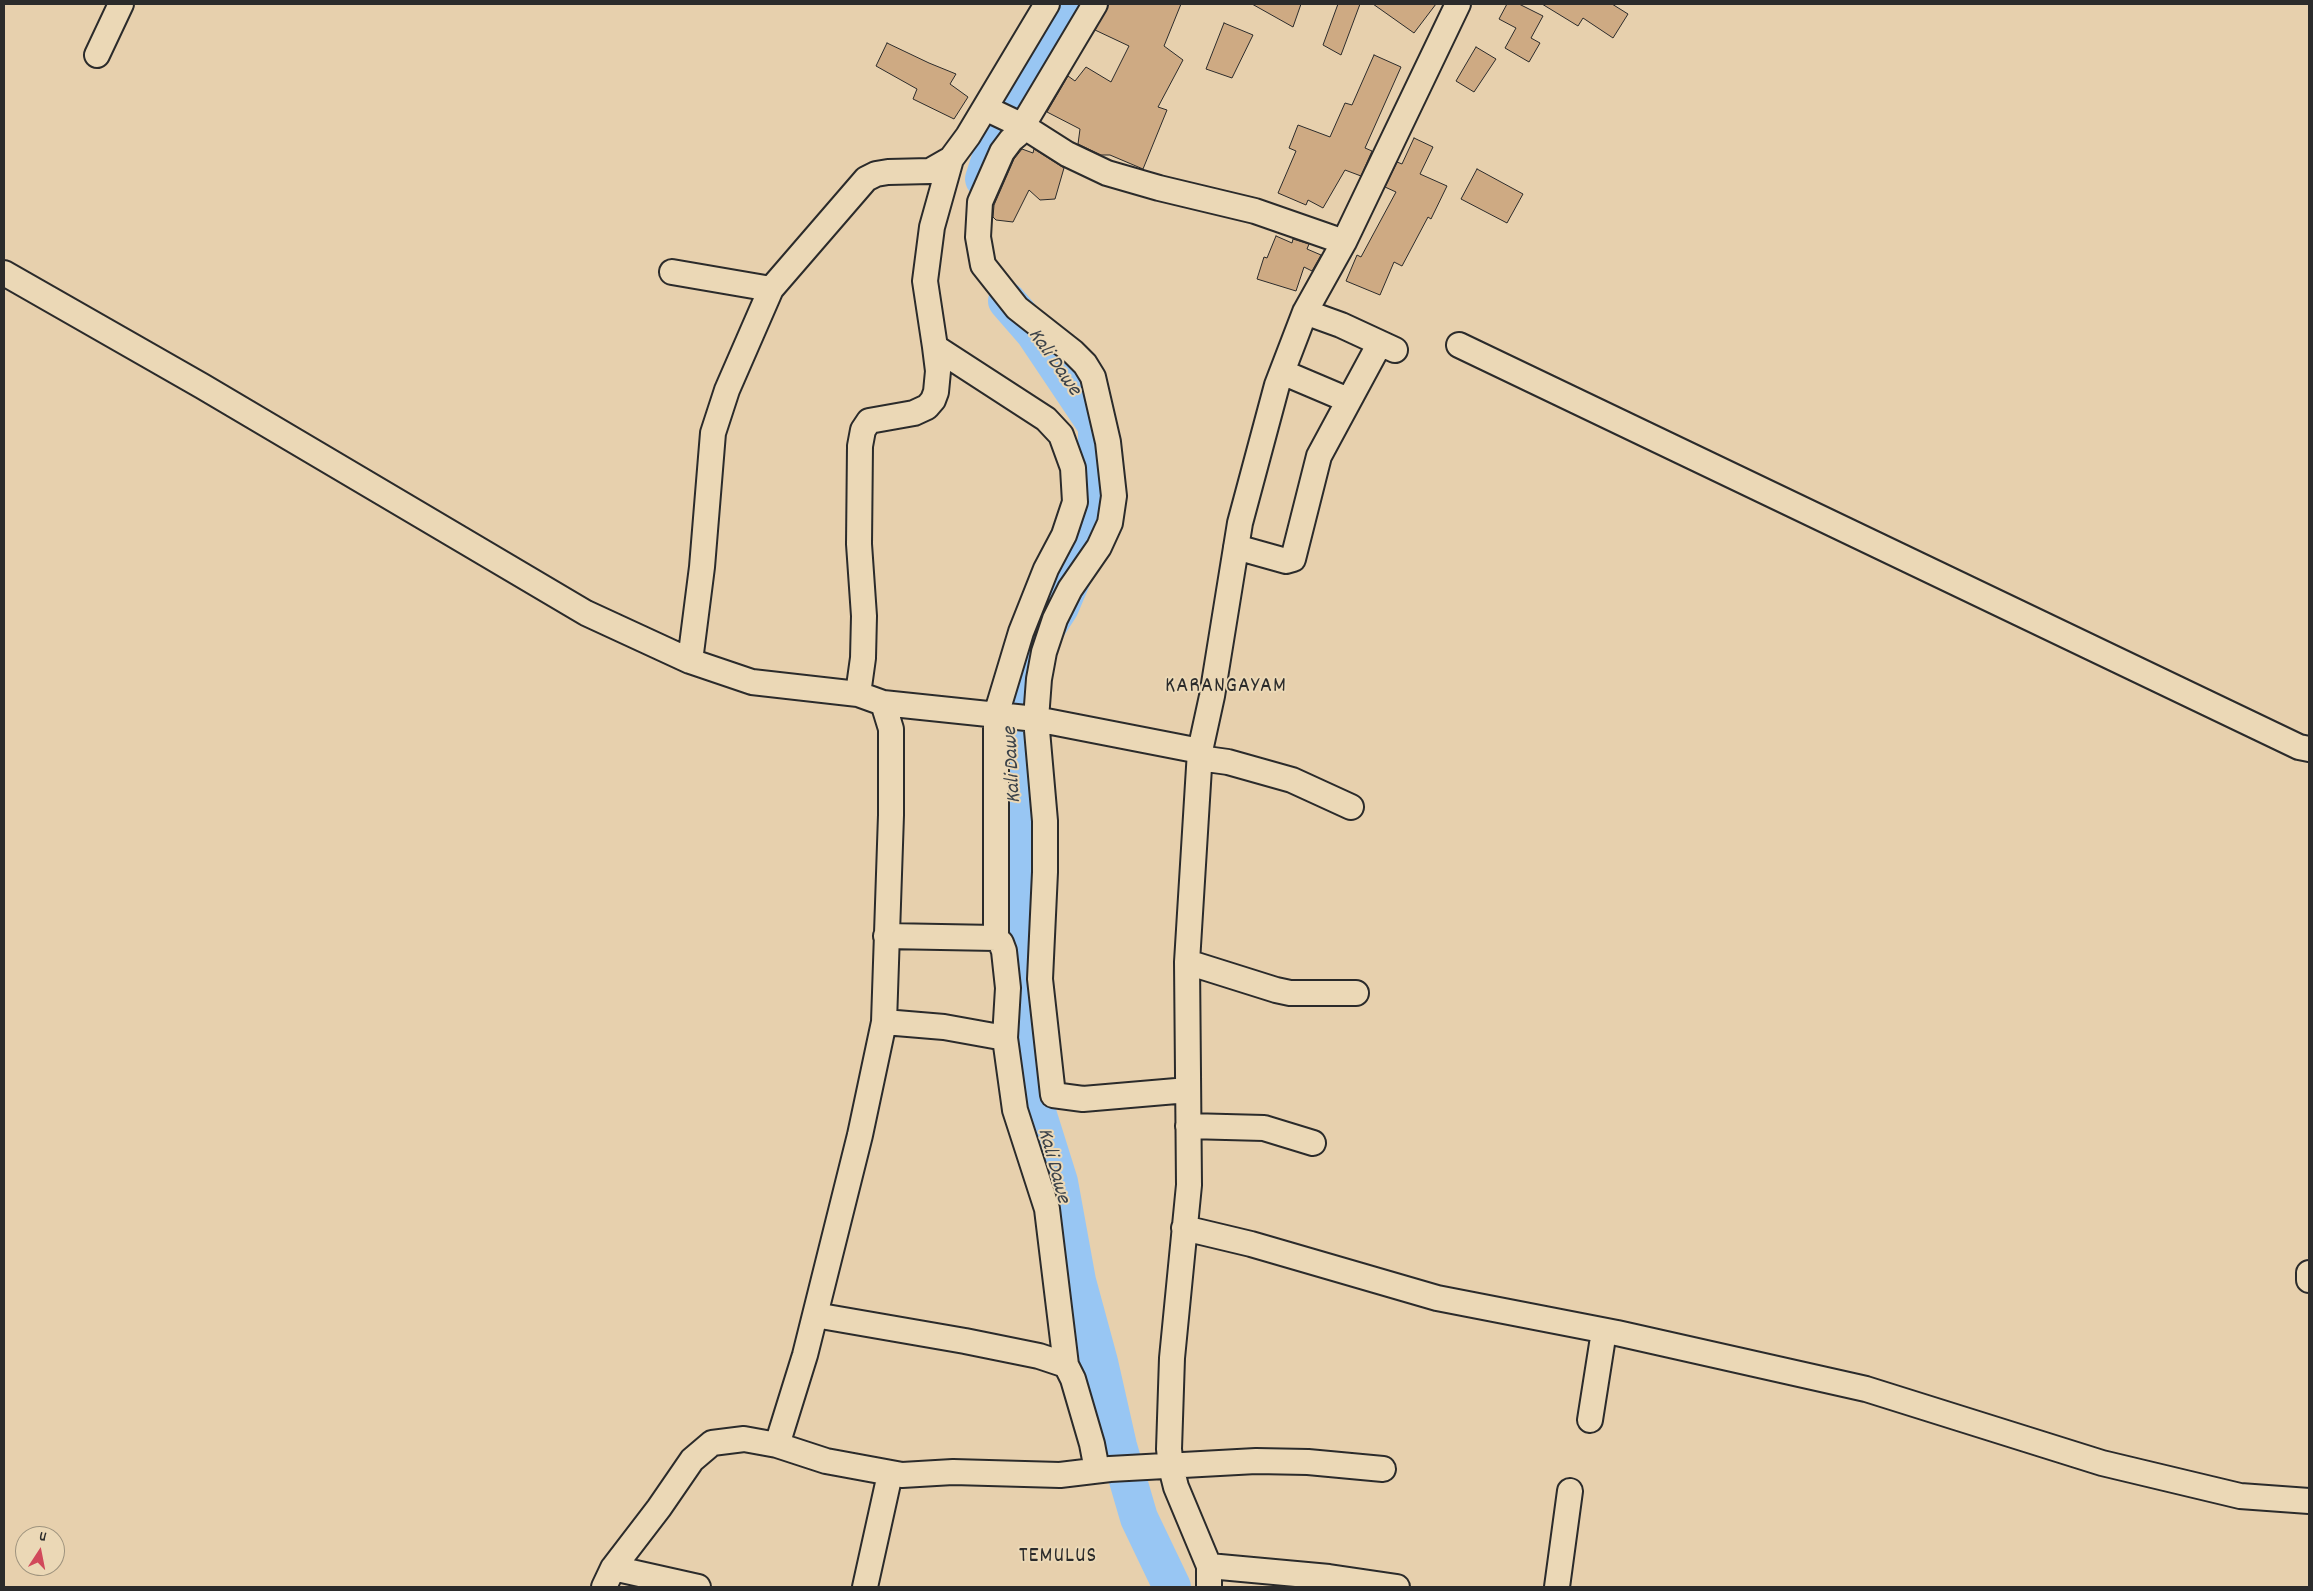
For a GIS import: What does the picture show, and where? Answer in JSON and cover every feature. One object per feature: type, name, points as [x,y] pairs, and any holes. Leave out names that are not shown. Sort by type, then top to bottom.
[{"type":"street","points":[[97,55],[121,4]]},
{"type":"street","points":[[1005,117],[1047,4]]},
{"type":"street","points":[[690,662],[702,568],[714,434],[726,390],[772,289],[866,180],[876,174],[888,172],[930,171],[952,160],[1005,117],[1095,4]]},
{"type":"street","points":[[1161,1467],[1169,1449],[1172,1358],[1189,1185],[1187,962],[1200,754],[1212,696],[1240,523],[1282,372],[1305,312],[1344,242],[1458,4]]},
{"type":"street","points":[[1005,117],[1067,154],[1107,173],[1159,188],[1255,211],[1344,242]]},
{"type":"street","points":[[1005,117],[1017,135],[1002,152],[980,202],[978,237],[983,266],[1017,308],[1073,352],[1085,364],[1093,378],[1108,442],[1114,496],[1110,523],[1103,539],[1070,589],[1055,619],[1039,679],[1014,717],[1045,821],[1044,934],[1040,979],[1053,1095],[1083,1099],[1188,1090]]},
{"type":"street","points":[[858,694],[863,658],[864,616],[859,544],[860,446],[862,430],[869,421],[914,413],[927,406],[933,400],[938,371],[925,281],[932,227],[952,160]]},
{"type":"street","points":[[4,272],[168,366],[586,613],[690,662],[752,682],[858,694],[884,703],[1014,717],[1200,754],[1292,780],[1351,807]]},
{"type":"street","points":[[672,272],[772,289]]},
{"type":"street","points":[[1236,547],[1286,561],[1293,558],[1319,456],[1348,400],[1387,346],[1341,325],[1305,312]]},
{"type":"street","points":[[1459,345],[2290,743],[2309,750]]},
{"type":"street","points":[[936,347],[1046,419],[1060,435],[1073,468],[1075,502],[1064,535],[1046,569],[1021,632],[996,938],[1004,951],[1008,988],[1005,1038],[1015,1110],[1047,1209],[1066,1365],[1073,1379],[1092,1444],[1103,1470]]},
{"type":"street","points":[[1282,372],[1348,400]]},
{"type":"street","points":[[777,1445],[805,1355],[860,1135],[884,1022],[891,729],[884,703]]},
{"type":"street","points":[[886,936],[996,938]]},
{"type":"street","points":[[1187,962],[1276,990],[1356,993]]},
{"type":"street","points":[[884,1022],[944,1026],[1005,1038]]},
{"type":"street","points":[[1188,1126],[1264,1128],[1313,1143]]},
{"type":"street","points":[[1184,1228],[1251,1244],[1437,1298],[1604,1331],[1866,1389],[2102,1463],[2240,1496],[2309,1501]]},
{"type":"street","points":[[2309,1273],[2309,1280]]},
{"type":"street","points":[[815,1315],[965,1341],[1039,1356],[1066,1365]]},
{"type":"street","points":[[1590,1420],[1604,1331]]},
{"type":"street","points":[[608,1577],[692,1460],[712,1443],[744,1439],[777,1445],[826,1461],[890,1474],[953,1472],[1060,1475],[1103,1470],[1256,1461],[1308,1462],[1383,1469]]},
{"type":"street","points":[[1161,1467],[1176,1487],[1209,1577],[1329,1577],[1397,1587]]},
{"type":"street","points":[[865,1587],[890,1474]]},
{"type":"street","points":[[1557,1587],[1570,1491]]},
{"type":"street","points":[[608,1577],[698,1587]]},
{"type":"building","points":[[1109,4],[1181,4],[1164,46],[1183,60],[1158,107],[1167,110],[1143,169],[1110,155],[1101,155],[1078,144],[1080,129],[1047,112],[1068,76],[1075,81],[1086,67],[1111,82],[1129,46],[1095,30]]},
{"type":"building","points":[[1252,4],[1301,4],[1293,27]]},
{"type":"building","points":[[1338,4],[1360,4],[1341,55],[1323,45]]},
{"type":"building","points":[[1373,4],[1436,4],[1414,33]]},
{"type":"building","points":[[1507,4],[1519,4],[1543,16],[1531,38],[1540,43],[1529,62],[1505,48],[1516,28],[1499,19]]},
{"type":"building","points":[[1542,4],[1612,4],[1628,14],[1613,38],[1583,18],[1578,26]]},
{"type":"building","points":[[1224,23],[1253,35],[1232,78],[1206,69]]},
{"type":"building","points":[[887,43],[956,74],[950,84],[968,97],[954,119],[913,99],[917,89],[876,66]]},
{"type":"building","points":[[1476,47],[1496,59],[1474,92],[1456,81]]},
{"type":"building","points":[[1374,55],[1401,67],[1365,148],[1372,151],[1361,176],[1345,170],[1323,208],[1308,200],[1306,205],[1278,193],[1296,151],[1289,148],[1298,125],[1330,137],[1345,103],[1352,105]]},
{"type":"building","points":[[1414,138],[1433,147],[1420,174],[1447,186],[1431,219],[1428,217],[1402,266],[1394,262],[1380,295],[1346,281],[1357,255],[1361,257],[1396,192],[1385,187],[1397,162],[1402,164]]},
{"type":"building","points":[[1022,149],[1033,153],[1034,149],[1064,168],[1055,199],[1040,200],[1029,190],[1013,222],[996,220],[993,217],[994,205],[1014,159]]},
{"type":"building","points":[[1477,169],[1523,194],[1507,223],[1461,199]]},
{"type":"building","points":[[1276,236],[1292,243],[1293,239],[1309,244],[1307,249],[1321,255],[1312,271],[1304,267],[1296,291],[1257,279],[1264,257],[1267,258]]},
{"type":"waterway","name":"Kali Dawe","points":[[984,179],[991,157],[1014,108],[1074,4]]},
{"type":"waterway","name":"Kali Dawe","points":[[1007,301],[1034,332],[1097,426],[1097,481],[1092,531],[1060,607],[1025,661],[1010,721],[1020,888],[1020,1013],[1032,1096],[1059,1182],[1077,1281],[1099,1362],[1118,1446],[1139,1518],[1172,1587]]},
{"type":"district","name":"KARANGAYAM","points":[[1226,688]]},
{"type":"district","name":"TEMULUS","points":[[1058,1558]]}]
